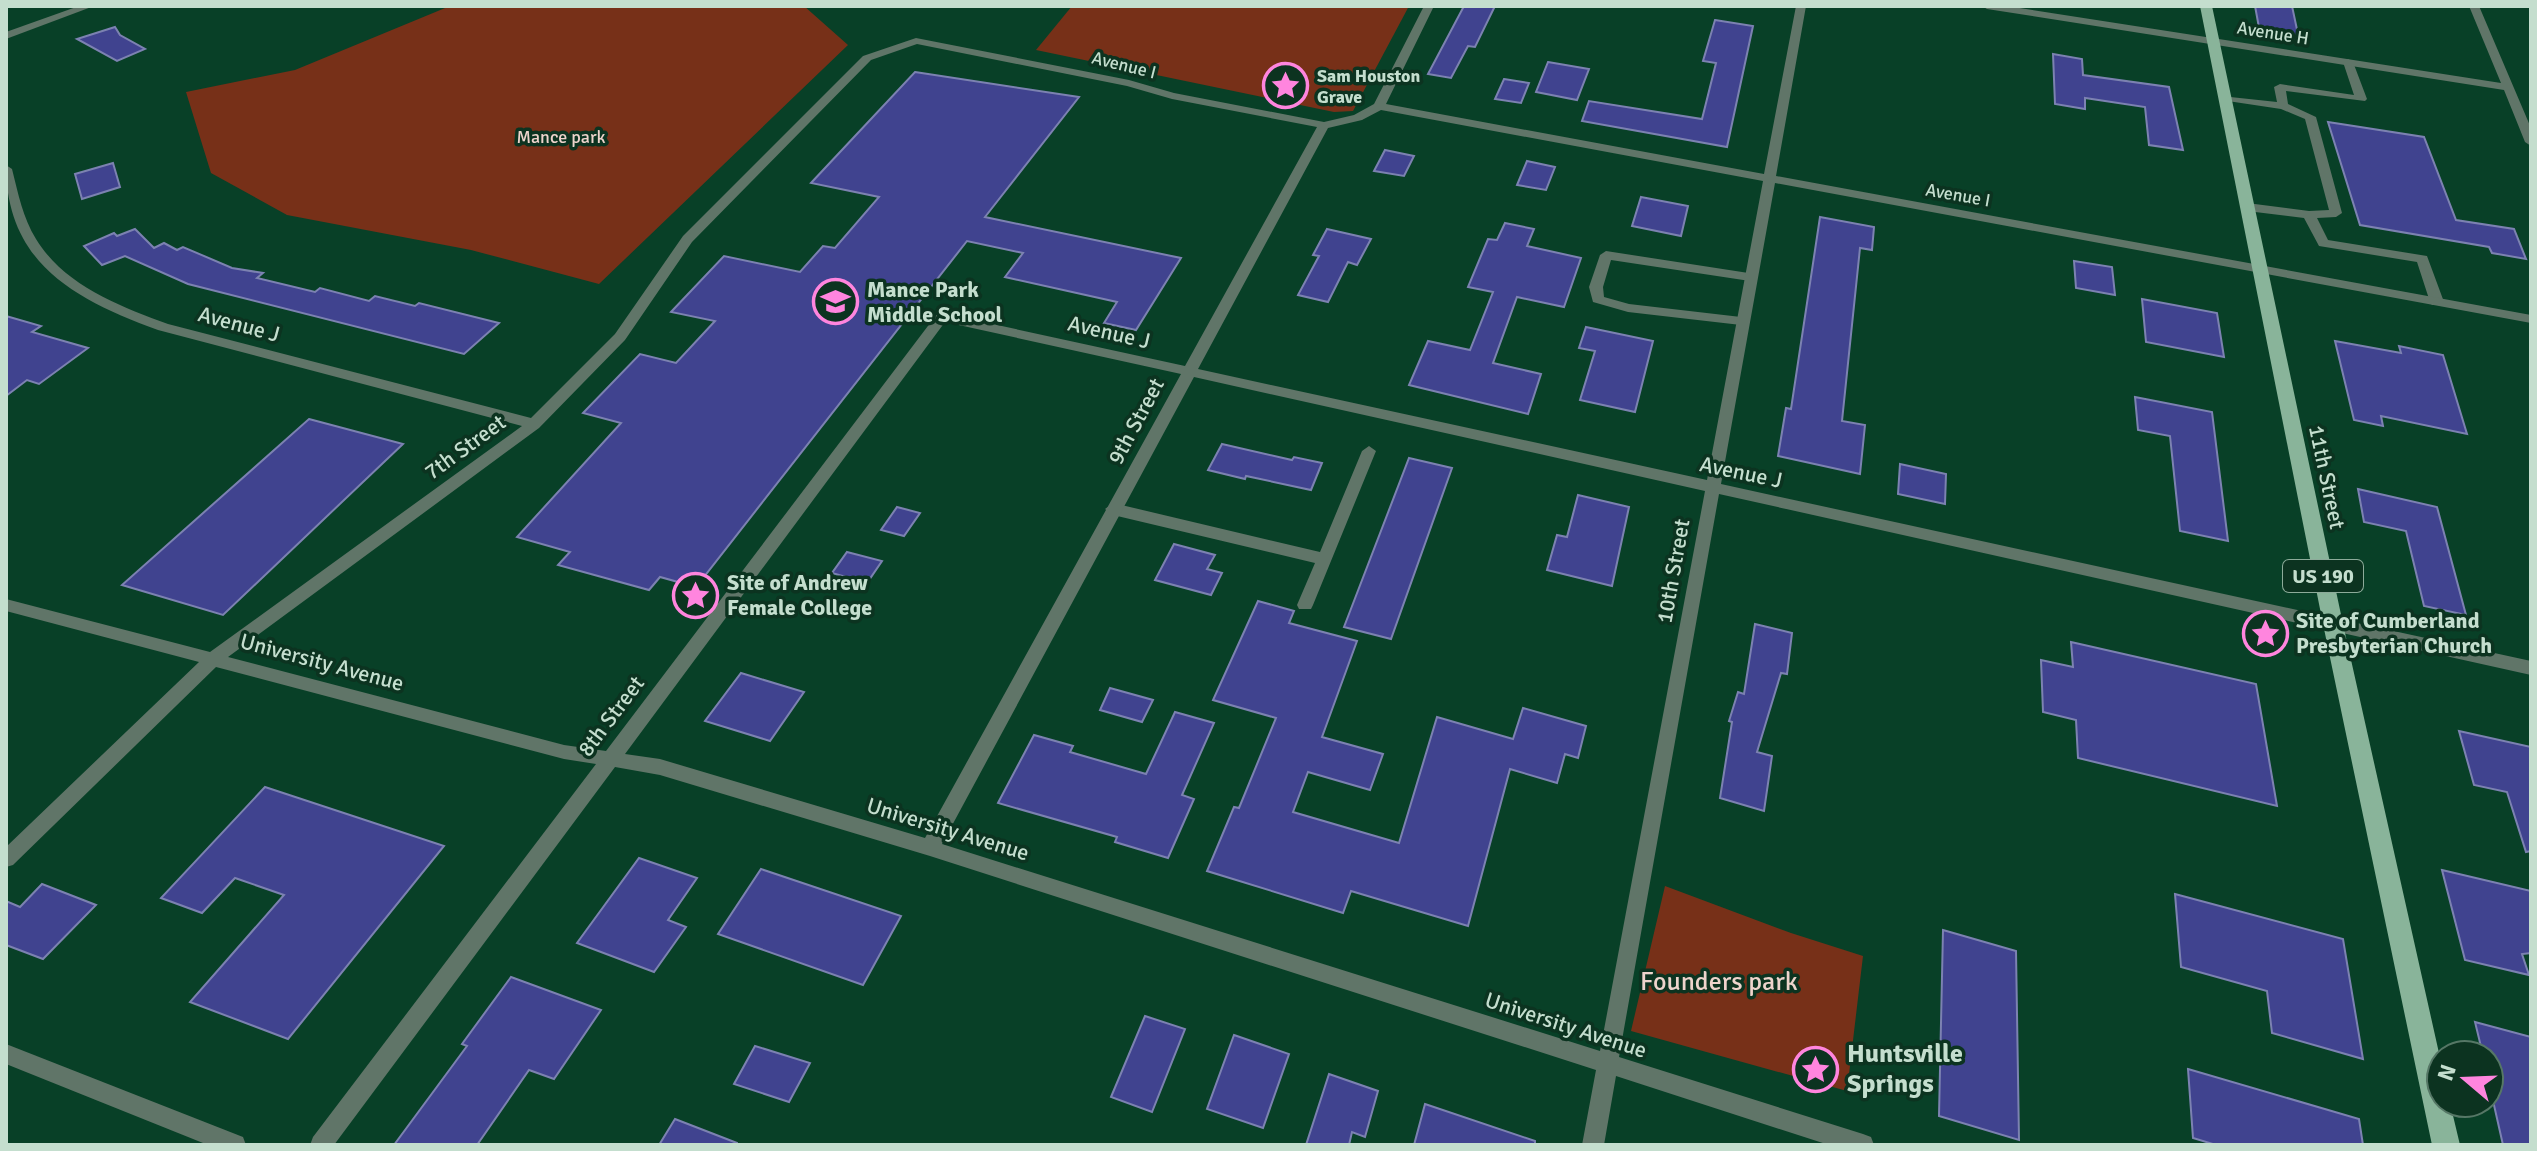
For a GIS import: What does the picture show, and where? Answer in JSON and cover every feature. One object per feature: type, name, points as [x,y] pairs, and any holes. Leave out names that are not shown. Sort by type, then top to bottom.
[{"type":"main road","name":"11th Street","points":[[2206,6],[2333,624],[2446,1145]]},
{"type":"street","points":[[6,36],[89,6]]},
{"type":"street","points":[[1324,125],[1358,118],[1379,106],[1429,6]]},
{"type":"street","name":"10th Street","points":[[1593,1145],[1710,488],[1801,6]]},
{"type":"street","name":"Avenue H","points":[[1987,6],[2507,87]]},
{"type":"street","points":[[2474,6],[2531,142]]},
{"type":"street","name":"Avenue I","points":[[916,41],[1324,125]]},
{"type":"street","name":"7th Street","points":[[6,859],[214,658],[534,424],[620,337],[687,239],[867,58],[916,41]]},
{"type":"street","points":[[2283,106],[2280,87],[2361,99],[2348,62]]},
{"type":"street","points":[[2225,98],[2283,106],[2310,117],[2336,213],[2309,215],[2247,207]]},
{"type":"street","name":"Avenue I","points":[[1379,106],[2531,319]]},
{"type":"street","name":"9th Street","points":[[930,848],[1324,125]]},
{"type":"street","name":"Avenue J","points":[[6,169],[16,208],[31,241],[55,270],[121,312],[163,327],[534,424]]},
{"type":"street","points":[[2309,215],[2323,243],[2422,259],[2437,302]]},
{"type":"street","points":[[1741,321],[1628,308],[1598,299],[1596,287],[1606,255],[1750,277]]},
{"type":"street","name":"Avenue J","points":[[942,317],[2531,668]]},
{"type":"street","name":"8th Street","points":[[321,1145],[942,317]]},
{"type":"street","points":[[1305,605],[1369,451]]},
{"type":"street","points":[[1113,509],[1325,559]]},
{"type":"street","name":"University Avenue","points":[[6,605],[564,752],[660,767],[930,848],[1863,1145]]},
{"type":"street","points":[[6,1054],[235,1145]]},
{"type":"green space","name":"Mance park","points":[[450,6],[804,6],[848,45],[599,284],[471,250],[287,215],[211,173],[186,92],[295,70]]},
{"type":"green space","points":[[1072,6],[1409,6],[1353,111],[1334,112],[1036,50]]},
{"type":"green space","name":"Founders park","points":[[1665,886],[1863,956],[1847,1091],[1631,1031]]},
{"type":"building","points":[[1464,6],[1495,6],[1475,47],[1468,46],[1451,78],[1428,74]]},
{"type":"building","points":[[2255,6],[2292,6],[2299,39],[2260,33]]},
{"type":"building","points":[[1715,20],[1753,26],[1727,147],[1582,121],[1589,101],[1702,119],[1716,63],[1703,61]]},
{"type":"building","points":[[115,27],[120,35],[145,49],[117,61],[77,39]]},
{"type":"building","points":[[2053,54],[2082,59],[2083,75],[2169,87],[2183,150],[2149,145],[2145,107],[2085,98],[2085,109],[2055,104]]},
{"type":"building","points":[[1548,62],[1589,69],[1577,100],[1536,92]]},
{"type":"building","points":[[915,72],[1079,97],[985,217],[1181,258],[1136,330],[1104,323],[1117,302],[1005,277],[1023,253],[967,241],[696,587],[660,577],[649,590],[558,565],[570,552],[517,537],[621,423],[583,413],[640,354],[676,363],[715,321],[671,312],[724,256],[800,272],[823,246],[835,248],[879,197],[811,183]]},
{"type":"building","points":[[1504,79],[1529,83],[1521,103],[1495,99]]},
{"type":"building","points":[[2328,122],[2424,137],[2456,220],[2514,229],[2526,259],[2492,253],[2489,247],[2360,225]]},
{"type":"building","points":[[1385,150],[1414,156],[1404,176],[1374,171]]},
{"type":"building","points":[[1527,161],[1555,167],[1546,190],[1517,185]]},
{"type":"building","points":[[113,163],[120,187],[82,199],[75,174]]},
{"type":"building","points":[[1641,197],[1688,206],[1681,236],[1632,226]]},
{"type":"building","points":[[1820,217],[1874,227],[1872,250],[1860,248],[1842,421],[1865,425],[1860,474],[1778,456],[1786,408],[1791,409]]},
{"type":"building","points":[[1505,223],[1534,229],[1527,246],[1581,258],[1564,307],[1517,297],[1493,363],[1541,374],[1528,414],[1409,385],[1428,341],[1470,350],[1493,292],[1468,287],[1488,239],[1497,240]]},
{"type":"building","points":[[135,229],[154,248],[164,243],[177,250],[183,247],[232,268],[263,273],[257,278],[315,292],[320,288],[369,301],[375,296],[415,306],[419,303],[499,323],[464,354],[188,284],[125,256],[102,265],[84,246],[114,233],[117,236]]},
{"type":"building","points":[[1327,229],[1371,239],[1357,265],[1348,262],[1328,302],[1298,295],[1319,256],[1313,255]]},
{"type":"building","points":[[2074,261],[2112,267],[2115,295],[2076,288]]},
{"type":"building","points":[[2142,299],[2217,313],[2224,357],[2146,342]]},
{"type":"building","points":[[6,316],[41,326],[32,332],[88,348],[39,384],[27,380],[6,396]]},
{"type":"building","points":[[1586,327],[1653,341],[1635,412],[1580,400],[1595,351],[1579,348]]},
{"type":"building","points":[[2335,341],[2401,353],[2399,346],[2443,355],[2467,434],[2381,416],[2383,426],[2354,420]]},
{"type":"building","points":[[2135,397],[2212,412],[2228,541],[2180,531],[2170,436],[2138,430]]},
{"type":"building","points":[[309,419],[403,444],[223,615],[122,585]]},
{"type":"building","points":[[1222,444],[1292,460],[1294,457],[1322,463],[1311,490],[1246,476],[1245,479],[1208,470]]},
{"type":"building","points":[[1409,458],[1452,468],[1391,639],[1344,627]]},
{"type":"building","points":[[1900,464],[1946,474],[1945,504],[1898,494]]},
{"type":"building","points":[[2358,489],[2437,507],[2466,615],[2424,606],[2406,531],[2364,522]]},
{"type":"building","points":[[1578,495],[1629,507],[1612,586],[1547,570],[1557,535],[1567,537]]},
{"type":"building","points":[[897,507],[920,513],[904,536],[881,530]]},
{"type":"building","points":[[1174,544],[1215,555],[1207,569],[1222,573],[1211,595],[1155,580]]},
{"type":"building","points":[[847,552],[882,561],[867,583],[832,573]]},
{"type":"building","points":[[1258,601],[1294,611],[1289,623],[1357,641],[1322,737],[1383,754],[1370,790],[1308,772],[1293,812],[1399,843],[1437,717],[1513,739],[1523,708],[1586,726],[1578,758],[1565,754],[1557,783],[1510,769],[1468,926],[1351,891],[1343,913],[1207,871],[1234,807],[1239,808],[1276,718],[1213,700]]},
{"type":"building","points":[[1755,624],[1792,633],[1787,674],[1781,673],[1757,752],[1772,756],[1764,811],[1720,798],[1732,722],[1729,721],[1738,692],[1744,694]]},
{"type":"building","points":[[2071,642],[2256,684],[2277,806],[2078,758],[2076,720],[2043,712],[2041,660],[2073,667]]},
{"type":"building","points":[[741,673],[804,692],[770,741],[705,721]]},
{"type":"building","points":[[1110,688],[1153,700],[1142,722],[1100,710]]},
{"type":"building","points":[[1175,712],[1214,723],[1182,795],[1194,799],[1168,858],[1115,842],[1117,837],[998,803],[1034,735],[1073,746],[1070,752],[1146,774]]},
{"type":"building","points":[[2459,731],[2531,747],[2531,851],[2526,852],[2507,792],[2474,785]]},
{"type":"building","points":[[265,787],[444,846],[288,1039],[190,1002],[284,895],[235,878],[202,913],[161,898]]},
{"type":"building","points":[[639,858],[697,878],[668,920],[686,927],[654,972],[577,943]]},
{"type":"building","points":[[761,869],[901,916],[863,985],[718,934]]},
{"type":"building","points":[[2442,870],[2531,891],[2531,953],[2522,954],[2529,975],[2465,960]]},
{"type":"building","points":[[42,884],[96,905],[43,959],[6,945],[6,901],[20,907]]},
{"type":"building","points":[[2175,894],[2343,939],[2363,1059],[2272,1033],[2267,991],[2181,967]]},
{"type":"building","points":[[1943,930],[2016,951],[2019,1140],[1939,1116]]},
{"type":"building","points":[[511,977],[601,1010],[554,1079],[529,1070],[477,1145],[394,1145],[467,1046],[462,1044]]},
{"type":"building","points":[[1145,1016],[1185,1029],[1152,1112],[1111,1097]]},
{"type":"building","points":[[2475,1022],[2531,1037],[2531,1145],[2503,1145],[2497,1119],[2505,1119],[2505,1039],[2479,1039]]},
{"type":"building","points":[[1234,1035],[1289,1054],[1263,1128],[1207,1109]]},
{"type":"building","points":[[755,1046],[810,1063],[789,1102],[734,1084]]},
{"type":"building","points":[[2188,1069],[2359,1119],[2363,1145],[2216,1145],[2193,1138]]},
{"type":"building","points":[[1329,1074],[1378,1091],[1365,1137],[1352,1132],[1349,1145],[1306,1145]]},
{"type":"building","points":[[1425,1104],[1535,1141],[1535,1145],[1414,1145]]},
{"type":"building","points":[[675,1119],[737,1143],[737,1145],[659,1145]]},
{"type":"place","name":"Sam Houston Grave","points":[[1286,86]]},
{"type":"place","name":"Mance Park Middle School","points":[[836,302]]},
{"type":"place","name":"Site of Andrew Female College","points":[[696,595]]},
{"type":"place","name":"Site of Cumberland Presbyterian Church","points":[[2265,633]]},
{"type":"place","name":"Huntsville Springs","points":[[1816,1069]]}]
